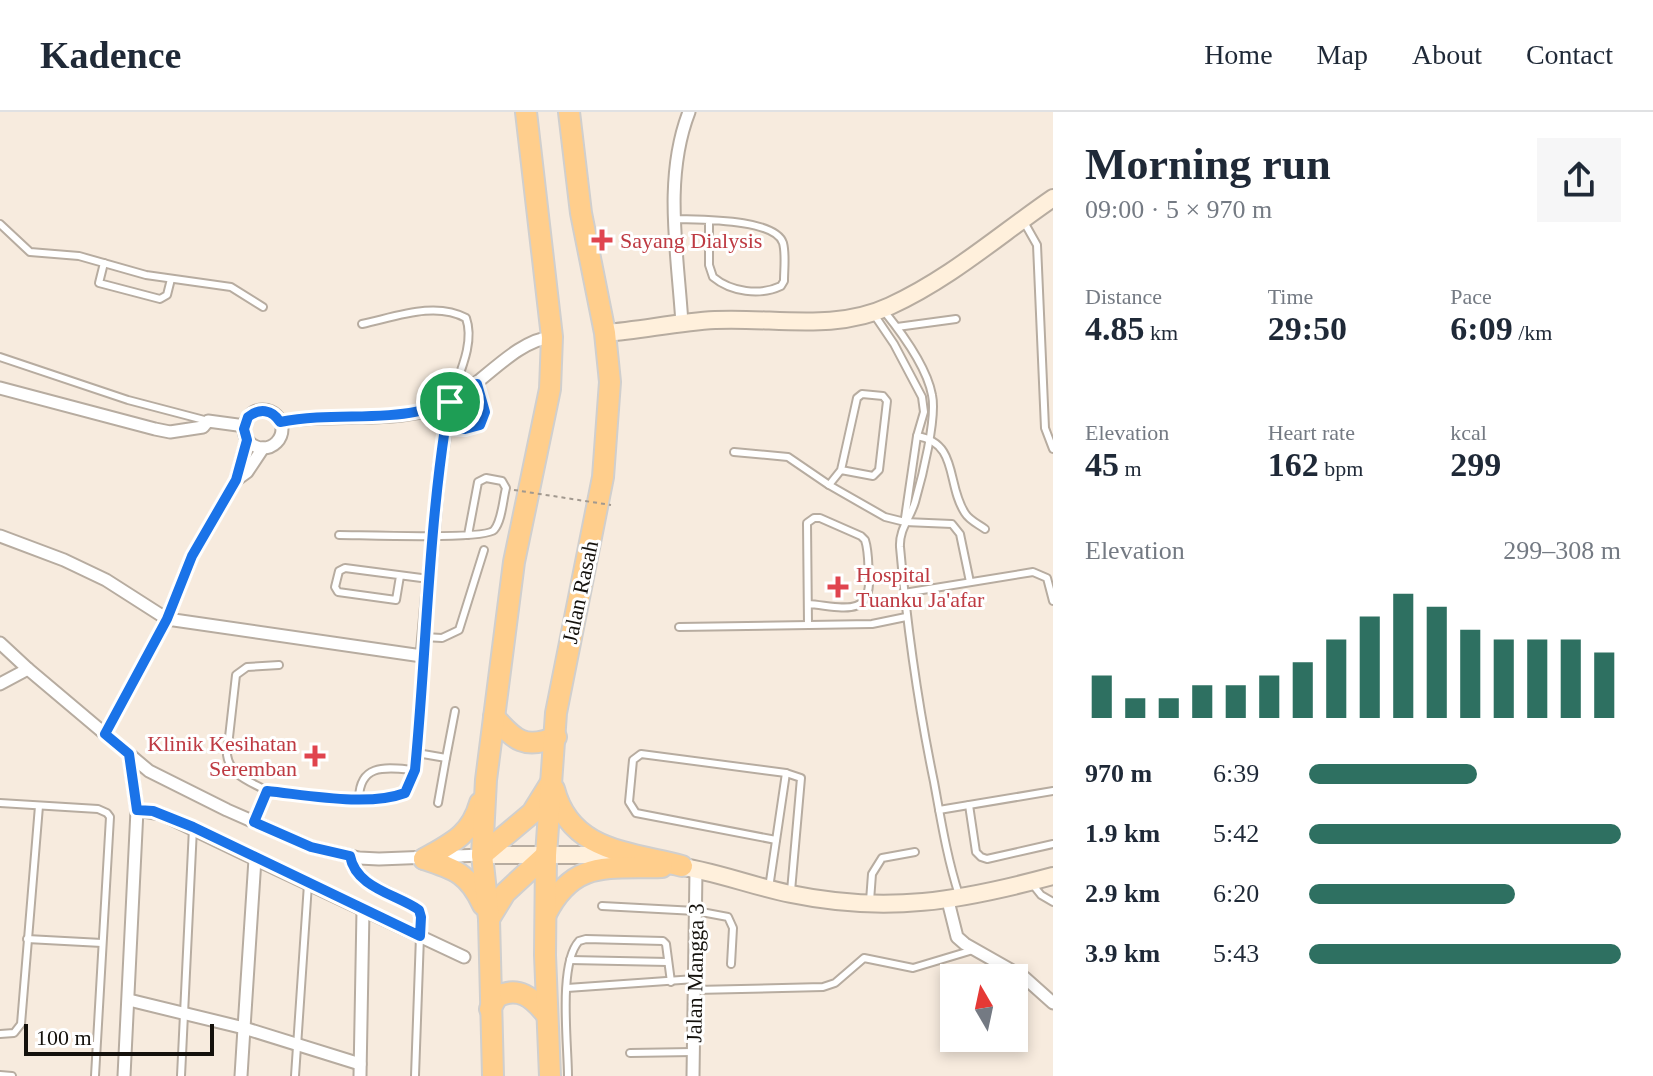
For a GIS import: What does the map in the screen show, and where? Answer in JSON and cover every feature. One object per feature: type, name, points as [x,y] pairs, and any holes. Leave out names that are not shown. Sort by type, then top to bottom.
[{"type":"highway","points":[[493,1076],[489,919],[482,855],[486,780],[514,562],[550,389],[552,337],[526,112]]},
{"type":"highway","name":"Jalan Rasah","points":[[550,1076],[546,1014],[546,855],[556,713],[603,477],[610,382],[605,333],[586,243],[569,112]]},
{"type":"highway","points":[[494,717],[513,738],[523,742],[544,742],[556,737]]},
{"type":"highway","points":[[424,859],[452,843],[475,821],[486,780]]},
{"type":"highway","points":[[482,855],[532,813],[552,781]]},
{"type":"highway","points":[[552,781],[559,807],[581,835],[601,844],[689,868]]},
{"type":"highway","points":[[489,919],[505,893],[546,855]]},
{"type":"highway","points":[[424,859],[464,875],[475,888],[489,919]]},
{"type":"highway","points":[[545,916],[555,896],[567,882],[593,870],[689,868]]},
{"type":"highway","points":[[490,1009],[497,997],[512,992],[529,997],[546,1014]]},
{"type":"street","points":[[682,324],[675,164],[689,112]]},
{"type":"street","points":[[605,333],[755,319],[832,322],[877,311],[933,282],[989,247],[1053,198]]},
{"type":"street","points":[[280,422],[320,416],[426,412],[450,402],[477,384],[525,346],[540,338],[552,337]]},
{"type":"street","points":[[0,388],[121,422],[170,432],[203,427],[208,421],[245,426]]},
{"type":"street","points":[[0,536],[106,580],[167,619],[422,656],[450,402]]},
{"type":"street","points":[[105,734],[167,619],[192,556],[236,480],[247,440],[245,426],[248,417],[259,411],[272,413],[280,422],[282,428],[274,444],[263,448],[247,440]]},
{"type":"street","points":[[236,480],[247,472],[263,448]]},
{"type":"street","points":[[0,643],[149,771],[311,847],[350,856],[424,859],[482,855],[586,855],[689,868],[791,894],[900,905],[954,900],[1053,876]]},
{"type":"street","points":[[0,684],[28,669]]},
{"type":"street","points":[[124,1076],[137,810],[129,754]]},
{"type":"street","points":[[137,810],[153,811],[193,827],[464,957]]},
{"type":"street","points":[[350,856],[354,867],[369,884],[419,910],[420,936]]},
{"type":"street","points":[[241,1076],[255,859]]},
{"type":"street","name":"Jalan Mangga 3","points":[[689,868],[696,911],[693,1076]]},
{"type":"street","points":[[954,900],[957,937],[973,950],[1025,978],[1053,1003]]},
{"type":"street","points":[[129,1000],[298,1043],[360,1070],[363,910]]},
{"type":"lane","points":[[571,139],[577,112]]},
{"type":"lane","points":[[676,219],[746,223],[775,234],[783,243],[784,281],[781,286],[749,291],[735,289],[713,277],[709,265],[709,221]]},
{"type":"lane","points":[[1023,220],[1037,245],[1045,428],[1053,449]]},
{"type":"lane","points":[[0,224],[30,252],[79,256],[146,275],[231,287],[263,307]]},
{"type":"lane","points":[[104,263],[99,283],[146,295],[164,297],[171,279]]},
{"type":"lane","points":[[362,324],[437,309],[455,312],[466,318],[470,329],[469,340],[450,402]]},
{"type":"lane","points":[[877,311],[897,327],[929,384],[933,413],[914,506],[900,533],[900,545],[906,617],[954,900]]},
{"type":"lane","points":[[877,311],[922,397],[924,412],[917,436],[905,522]]},
{"type":"lane","points":[[897,327],[956,319]]},
{"type":"lane","points":[[0,357],[128,400],[208,421]]},
{"type":"lane","points":[[445,428],[465,429],[480,425],[485,412],[477,384]]},
{"type":"lane","points":[[829,485],[841,470],[857,398],[862,394],[883,396],[887,401],[879,470],[873,476],[841,470]]},
{"type":"lane","points":[[917,436],[930,438],[941,445],[965,513],[985,529]]},
{"type":"lane","points":[[734,452],[788,457],[885,517],[905,522],[952,524],[960,534],[970,582]]},
{"type":"lane","points":[[339,535],[433,536],[486,535],[496,527],[506,488],[502,481],[486,478],[478,482],[468,535]]},
{"type":"lane","points":[[808,604],[852,607],[864,603],[869,594],[865,540],[820,518],[807,523],[808,625]]},
{"type":"lane","points":[[424,637],[442,638],[459,630],[484,550]]},
{"type":"lane","points":[[400,576],[398,598],[393,600],[338,592],[335,587],[341,569],[429,579]]},
{"type":"lane","points":[[904,593],[1033,572],[1047,578],[1053,601]]},
{"type":"lane","points":[[679,627],[872,624],[906,617]]},
{"type":"lane","points":[[279,665],[247,667],[236,675],[228,741],[229,765],[233,772],[267,791],[392,798],[405,793],[415,770],[422,656]]},
{"type":"lane","points":[[438,803],[455,711]]},
{"type":"lane","points":[[417,753],[446,758]]},
{"type":"lane","points":[[776,840],[636,813],[629,802],[633,760],[641,754],[786,773],[801,778],[803,785],[791,894]]},
{"type":"lane","points":[[359,798],[359,787],[369,773],[387,768],[415,770]]},
{"type":"lane","points":[[769,889],[786,773]]},
{"type":"lane","points":[[254,822],[267,791]]},
{"type":"lane","points":[[939,810],[1053,791]]},
{"type":"lane","points":[[0,803],[98,809],[110,817],[95,1076]]},
{"type":"lane","points":[[969,805],[976,852],[981,857],[987,859],[1053,844]]},
{"type":"lane","points":[[0,1034],[14,1033],[21,1024],[39,806]]},
{"type":"lane","points":[[181,1076],[193,827]]},
{"type":"lane","points":[[870,904],[872,874],[882,858],[915,852]]},
{"type":"lane","points":[[1032,881],[1035,889],[1053,902]]},
{"type":"lane","points":[[295,1076],[308,884]]},
{"type":"lane","points":[[602,906],[696,911],[722,916],[732,922],[731,964]]},
{"type":"lane","points":[[415,1076],[420,936]]},
{"type":"lane","points":[[27,939],[102,943]]},
{"type":"lane","points":[[568,1076],[567,988],[575,945],[586,939],[659,939],[666,944],[671,982]]},
{"type":"lane","points":[[567,988],[671,982],[823,987],[835,983],[864,958],[913,968],[973,950]]},
{"type":"lane","points":[[570,960],[668,962]]},
{"type":"lane","points":[[630,1053],[693,1052]]},
{"type":"lane","points":[[0,1075],[12,1076]]},
{"type":"path","points":[[514,490],[611,505]]},
{"type":"place","name":"Sayang Dialysis","points":[[602,240]]},
{"type":"place","name":"Hospital Tuanku Ja'afar","points":[[838,587]]},
{"type":"place","name":"Klinik Kesihatan Seremban","points":[[315,756]]},
{"type":"route","points":[[477,384],[485,412],[480,425],[457,430],[445,428],[425,617],[415,770],[411,782],[405,793],[392,798],[324,797],[267,791],[254,822],[311,847],[350,856],[354,867],[369,884],[419,910],[420,936],[193,827],[153,811],[137,810],[129,754],[105,734],[167,619],[192,556],[236,480],[247,440],[244,429],[248,417],[259,411],[272,413],[280,422],[320,416],[398,415],[426,412],[450,402],[477,384]]}]
